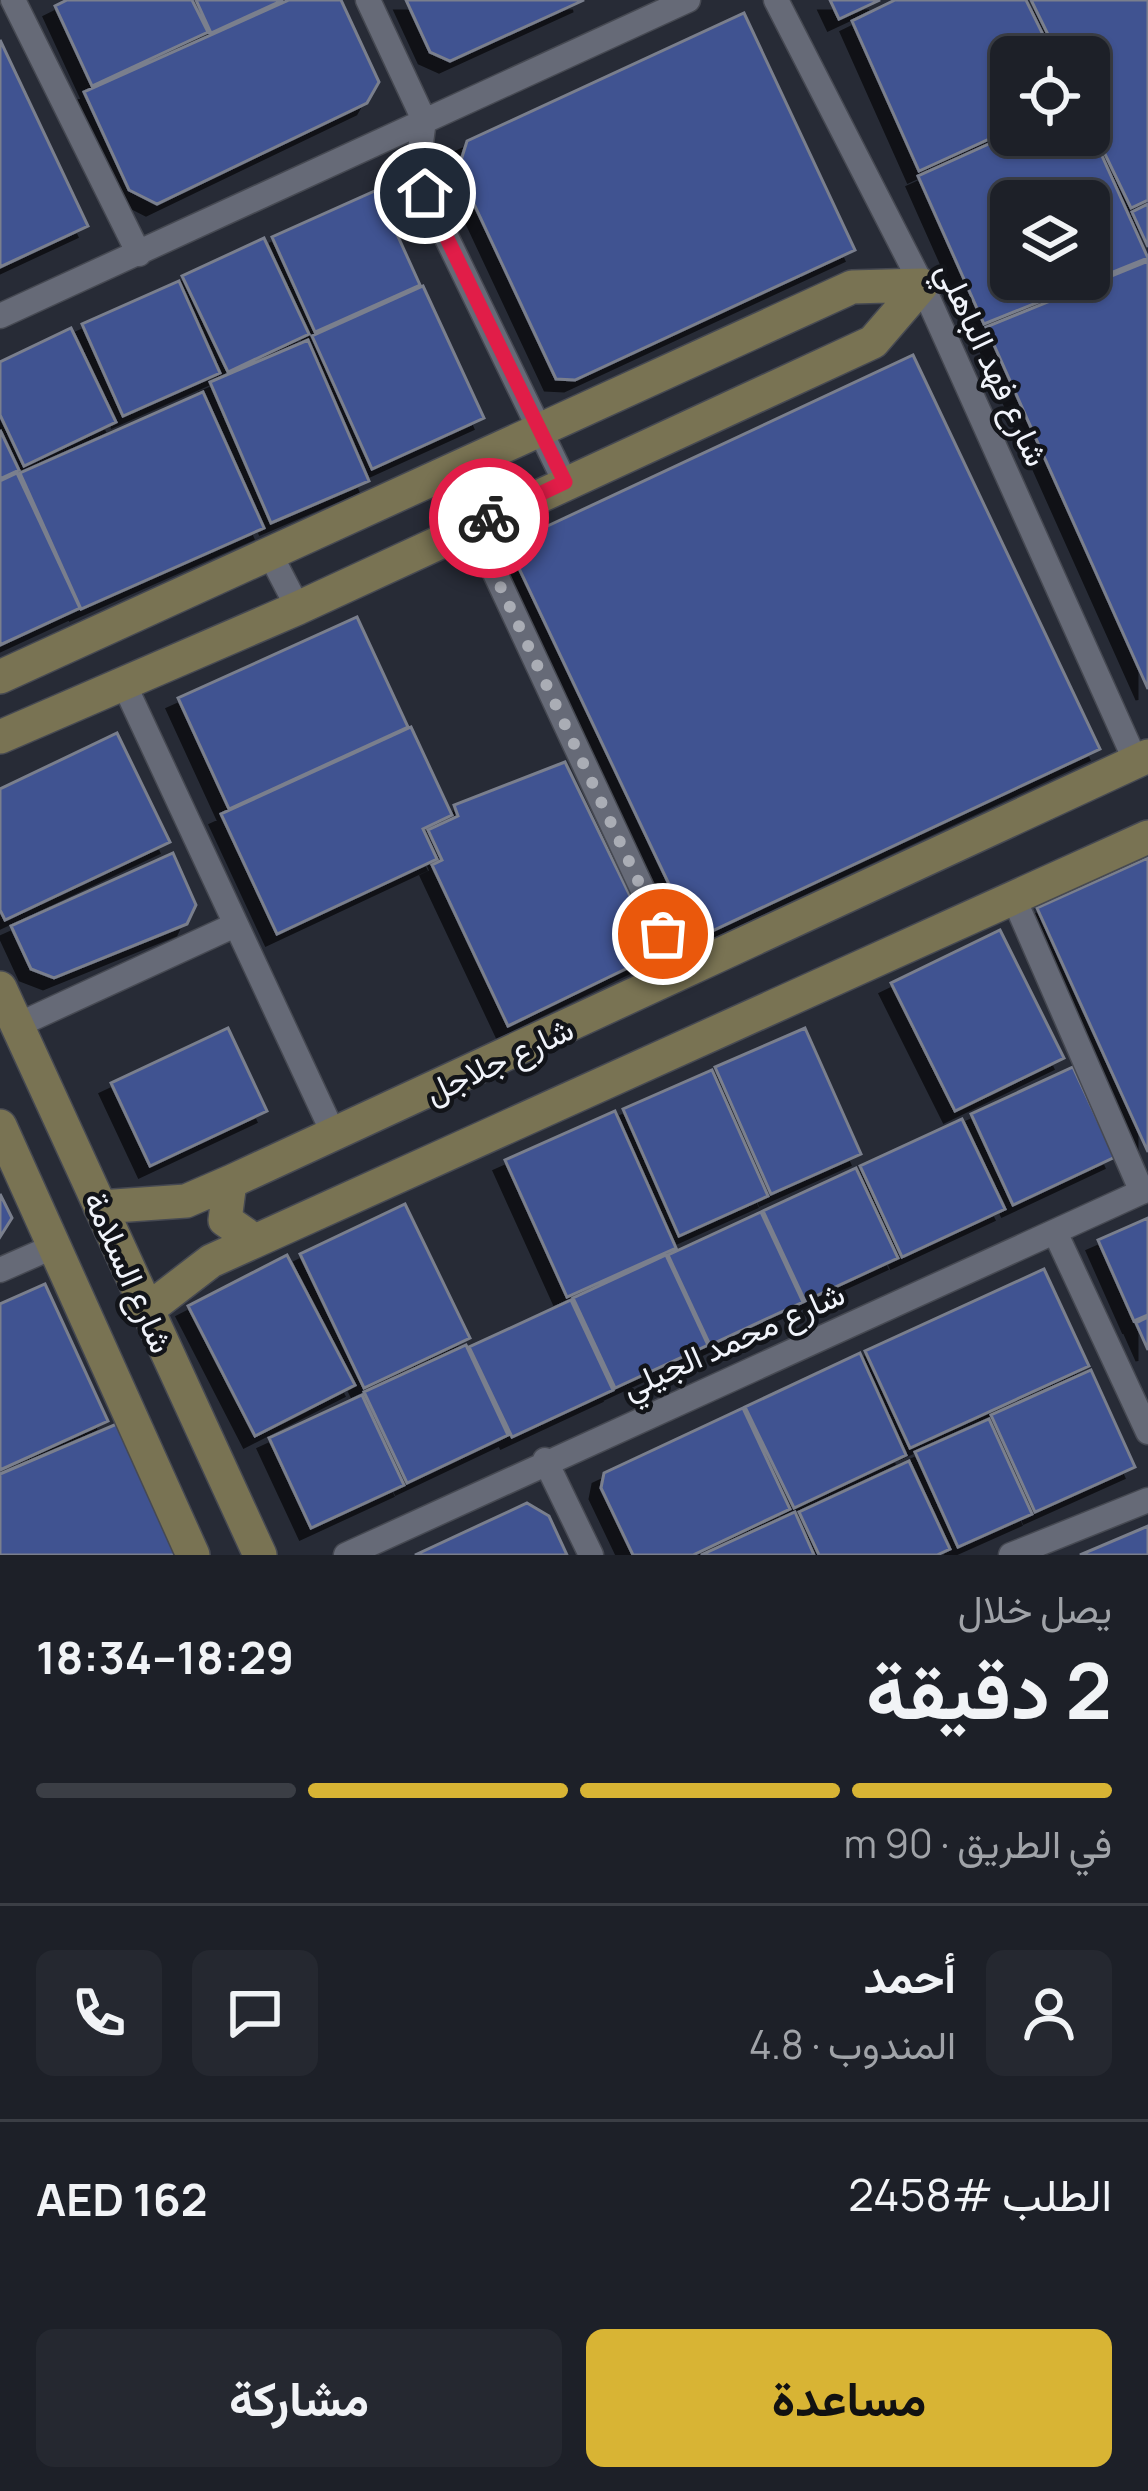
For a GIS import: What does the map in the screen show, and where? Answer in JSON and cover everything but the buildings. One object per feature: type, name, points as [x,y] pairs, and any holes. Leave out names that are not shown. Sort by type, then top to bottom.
[{"type":"street","points":[[14,0],[139,254]]},
{"type":"street","points":[[368,0],[424,120],[419,158],[425,193],[565,482]]},
{"type":"street","points":[[0,316],[688,0]]},
{"type":"street","name":"شارع فهد الباهلي","points":[[776,0],[922,285],[1142,759]]},
{"type":"street","points":[[0,677],[852,287],[922,285]]},
{"type":"street","points":[[0,737],[298,608],[873,342],[922,285]]},
{"type":"street","points":[[472,526],[682,974]]},
{"type":"street","points":[[270,554],[298,608]]},
{"type":"street","points":[[124,684],[335,1137]]},
{"type":"street","name":"شارع جلاجل","points":[[100,1207],[186,1201],[335,1137],[1142,759]]},
{"type":"street","name":"شارع جلاجل","points":[[146,1311],[212,1261],[1016,901],[1148,837]]},
{"type":"street","points":[[1016,901],[1145,1191]]},
{"type":"street","points":[[18,1025],[235,925]]},
{"type":"street","name":"شارع السلامة","points":[[0,988],[260,1555]]},
{"type":"street","points":[[0,1126],[193,1555]]},
{"type":"street","points":[[230,1182],[225,1220],[255,1241]]},
{"type":"street","name":"شارع محمد الجيلي","points":[[346,1555],[545,1460],[1145,1191]]},
{"type":"street","points":[[1055,1232],[1148,1432]]},
{"type":"street","points":[[0,1270],[57,1245]]},
{"type":"street","points":[[545,1460],[591,1555]]},
{"type":"street","points":[[1011,1555],[1148,1501]]},
{"type":"way so far","points":[[489,518],[472,526],[663,934]]},
{"type":"route","points":[[425,193],[565,482],[489,518]]}]
